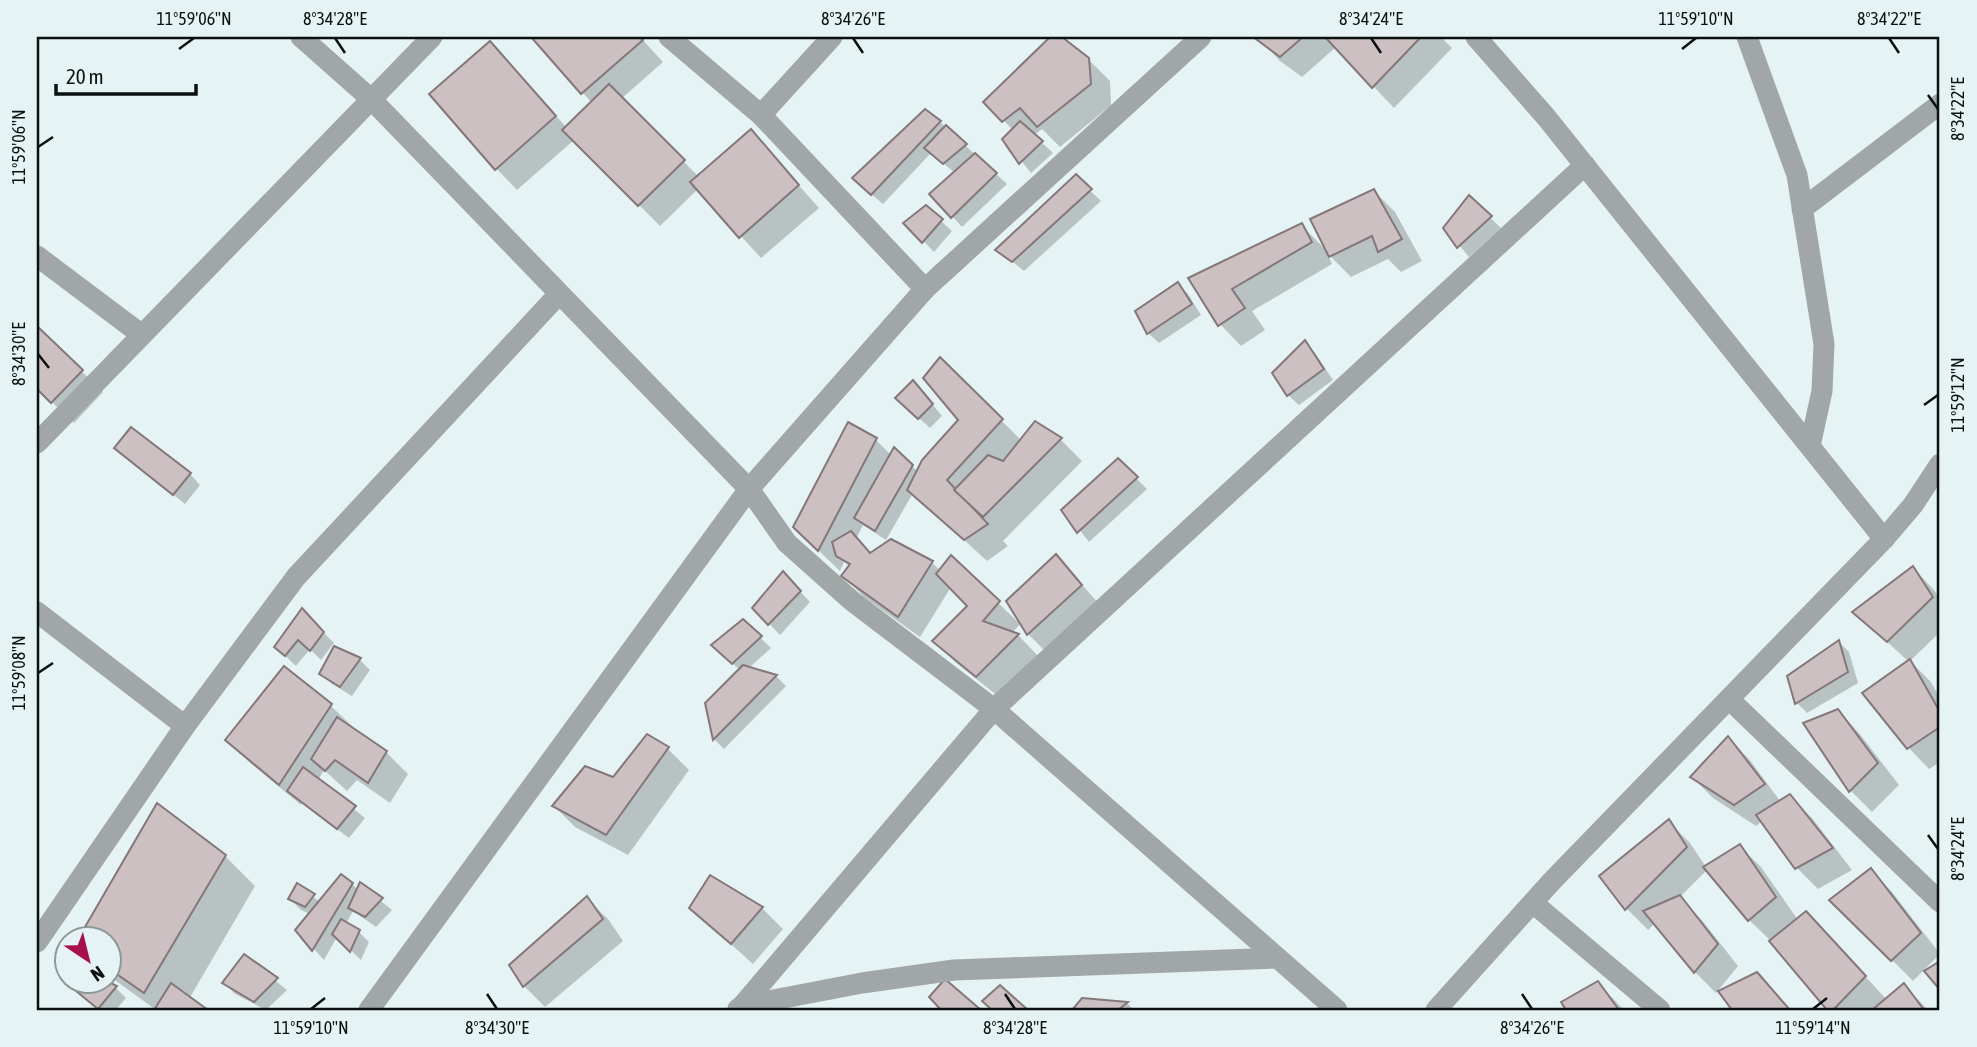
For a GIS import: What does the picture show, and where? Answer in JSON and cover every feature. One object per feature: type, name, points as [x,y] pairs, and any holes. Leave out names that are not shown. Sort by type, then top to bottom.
[{"type":"street","points":[[302,37],[371,99],[749,489],[787,542],[805,559],[852,601],[994,709],[1337,1010]]},
{"type":"street","points":[[37,443],[432,37]]},
{"type":"street","points":[[669,37],[761,115],[925,289]]},
{"type":"street","points":[[761,115],[832,37]]},
{"type":"street","points":[[369,1010],[749,489],[925,289],[1201,37]]},
{"type":"street","points":[[1476,37],[1546,117],[1884,539]]},
{"type":"street","points":[[1747,37],[1797,175],[1824,344],[1822,391],[1810,446]]},
{"type":"street","points":[[1802,209],[1940,104]]},
{"type":"street","points":[[739,1008],[994,709],[1585,165]]},
{"type":"street","points":[[37,256],[142,335]]},
{"type":"street","points":[[37,942],[185,726],[296,577],[559,294]]},
{"type":"street","points":[[1436,1010],[1533,902],[1884,539],[1913,505],[1940,464]]},
{"type":"street","points":[[37,612],[185,726]]},
{"type":"street","points":[[1729,699],[1940,902]]},
{"type":"street","points":[[1533,902],[1660,1010]]},
{"type":"street","points":[[739,1008],[862,983],[954,970],[1277,958]]},
{"type":"building","points":[[531,37],[640,37],[643,40],[581,94]]},
{"type":"building","points":[[1050,37],[1062,37],[1089,58],[1091,84],[1037,127],[1020,108],[1002,122],[983,102]]},
{"type":"building","points":[[1303,37],[1280,57],[1256,39]]},
{"type":"building","points":[[1325,37],[1421,37],[1372,88]]},
{"type":"building","points":[[490,41],[556,116],[495,170],[429,94]]},
{"type":"building","points":[[609,84],[685,160],[638,206],[562,130]]},
{"type":"building","points":[[925,109],[941,121],[871,195],[852,178]]},
{"type":"building","points":[[1020,121],[1043,141],[1019,164],[1002,139]]},
{"type":"building","points":[[946,125],[967,144],[943,164],[924,148]]},
{"type":"building","points":[[751,129],[799,185],[739,238],[690,182]]},
{"type":"building","points":[[975,153],[997,173],[951,218],[929,194]]},
{"type":"building","points":[[1076,174],[1092,189],[1012,262],[995,250]]},
{"type":"building","points":[[1374,189],[1402,239],[1378,252],[1372,236],[1329,257],[1310,219]]},
{"type":"building","points":[[1469,195],[1492,216],[1457,248],[1443,228]]},
{"type":"building","points":[[926,205],[943,219],[922,243],[903,223]]},
{"type":"building","points":[[1302,223],[1312,242],[1232,289],[1245,308],[1218,326],[1188,278]]},
{"type":"building","points":[[1178,282],[1192,304],[1147,334],[1135,311]]},
{"type":"building","points":[[37,326],[83,370],[51,403],[37,389]]},
{"type":"building","points":[[1305,340],[1324,369],[1287,396],[1272,373]]},
{"type":"building","points":[[940,357],[1003,419],[947,480],[988,524],[964,540],[907,490],[922,460],[958,420],[923,378]]},
{"type":"building","points":[[913,380],[933,404],[918,419],[895,398]]},
{"type":"building","points":[[1035,421],[1062,438],[983,517],[954,490],[988,455],[1003,461]]},
{"type":"building","points":[[848,422],[877,438],[818,551],[793,527]]},
{"type":"building","points":[[131,427],[191,473],[173,495],[114,448]]},
{"type":"building","points":[[894,447],[913,465],[875,531],[854,518]]},
{"type":"building","points":[[1118,458],[1138,477],[1077,533],[1061,510]]},
{"type":"building","points":[[851,531],[870,553],[891,539],[933,561],[898,617],[841,576],[850,564],[836,556],[832,542]]},
{"type":"building","points":[[1056,554],[1082,585],[1027,635],[1006,601]]},
{"type":"building","points":[[951,555],[1000,601],[983,621],[1019,634],[976,677],[932,641],[967,606],[936,574]]},
{"type":"building","points":[[1913,566],[1933,597],[1887,642],[1852,612]]},
{"type":"building","points":[[783,571],[801,591],[768,625],[752,608]]},
{"type":"building","points":[[302,608],[324,632],[310,651],[298,640],[285,656],[274,647]]},
{"type":"building","points":[[743,619],[762,636],[732,664],[711,645]]},
{"type":"building","points":[[1839,640],[1848,672],[1795,704],[1787,676]]},
{"type":"building","points":[[334,646],[361,658],[340,687],[319,674]]},
{"type":"building","points":[[1910,659],[1940,712],[1940,727],[1907,749],[1862,693]]},
{"type":"building","points":[[743,665],[777,675],[713,740],[705,703]]},
{"type":"building","points":[[284,666],[332,704],[279,785],[225,740]]},
{"type":"building","points":[[1838,709],[1878,763],[1849,792],[1803,723]]},
{"type":"building","points":[[337,717],[387,751],[368,783],[335,760],[325,771],[311,759]]},
{"type":"building","points":[[647,734],[669,747],[606,835],[552,806],[585,766],[613,777]]},
{"type":"building","points":[[1728,736],[1765,784],[1734,805],[1690,777]]},
{"type":"building","points":[[303,767],[356,806],[337,829],[287,791]]},
{"type":"building","points":[[1790,794],[1833,848],[1795,869],[1756,815]]},
{"type":"building","points":[[157,803],[226,855],[144,993],[122,978],[122,925],[86,925]]},
{"type":"building","points":[[1669,819],[1687,847],[1625,910],[1599,876]]},
{"type":"building","points":[[1740,844],[1776,897],[1748,921],[1703,867]]},
{"type":"building","points":[[1871,868],[1921,933],[1891,961],[1829,900]]},
{"type":"building","points":[[341,874],[353,883],[312,951],[295,930]]},
{"type":"building","points":[[710,875],[763,907],[731,944],[689,908]]},
{"type":"building","points":[[360,882],[383,898],[365,917],[348,908]]},
{"type":"building","points":[[297,883],[315,894],[305,907],[288,899]]},
{"type":"building","points":[[1680,895],[1718,944],[1694,973],[1643,911]]},
{"type":"building","points":[[587,896],[603,919],[523,987],[509,965]]},
{"type":"building","points":[[1806,911],[1866,976],[1833,1010],[1827,1010],[1769,941]]},
{"type":"building","points":[[341,919],[360,930],[350,952],[332,934]]},
{"type":"building","points":[[244,954],[278,978],[254,1002],[222,983]]},
{"type":"building","points":[[1940,961],[1940,990],[1924,971]]},
{"type":"building","points":[[1757,972],[1790,1010],[1732,1010],[1718,991]]},
{"type":"building","points":[[945,979],[981,1010],[941,1010],[929,997]]},
{"type":"building","points":[[1598,981],[1619,1010],[1566,1010],[1561,1002]]},
{"type":"building","points":[[171,983],[208,1010],[154,1010]]},
{"type":"building","points":[[1904,983],[1924,1010],[1872,1010]]},
{"type":"building","points":[[1000,985],[1028,1010],[992,1010],[982,1001]]},
{"type":"building","points":[[81,995],[110,995],[98,1009]]},
{"type":"building","points":[[1082,998],[1128,1002],[1118,1010],[1072,1010]]}]
